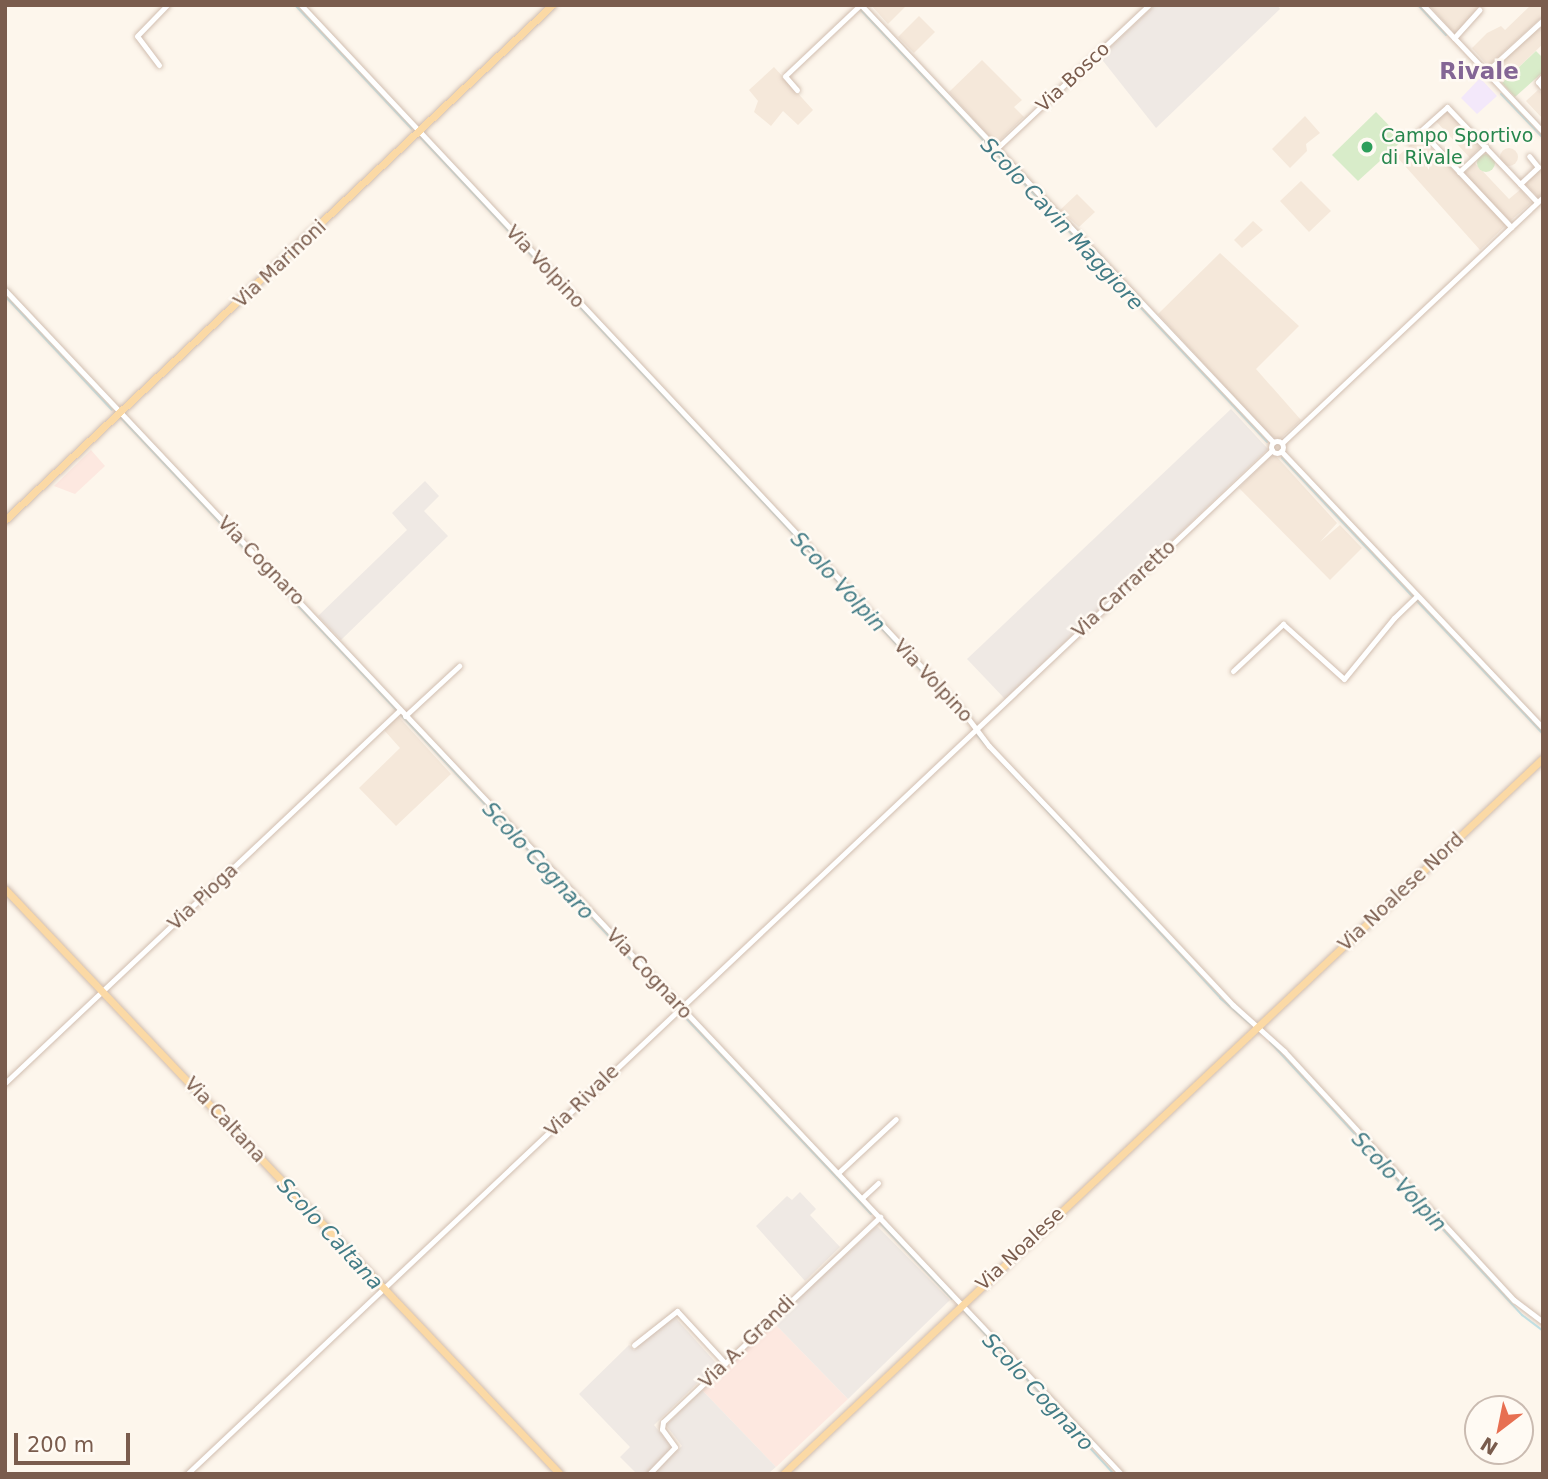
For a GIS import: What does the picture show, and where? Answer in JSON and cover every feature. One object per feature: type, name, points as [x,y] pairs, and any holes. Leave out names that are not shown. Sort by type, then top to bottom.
[{"type":"main road","name":"Via Marinoni","points":[[5,520],[552,5]]},
{"type":"main road","name":"Via Noalese Nord","points":[[1259,1026],[1543,758]]},
{"type":"main road","name":"Via Caltana","points":[[5,889],[384,1291],[561,1474]]},
{"type":"main road","name":"Via Noalese","points":[[783,1474],[1259,1026]]},
{"type":"street","points":[[159,65],[137,36],[167,5]]},
{"type":"street","name":"Via Volpino","points":[[301,5],[1220,991],[1259,1026],[1541,1322]]},
{"type":"street","name":"Via Bosco","points":[[996,149],[1149,5]]},
{"type":"street","points":[[1423,5],[1543,132]]},
{"type":"street","points":[[797,90],[785,76],[859,6],[1273,442],[1282,443]]},
{"type":"street","points":[[1454,37],[1479,10]]},
{"type":"street","points":[[1486,72],[1543,20]]},
{"type":"street","points":[[1543,76],[1538,82],[1543,88]]},
{"type":"street","points":[[1409,141],[1446,107],[1537,202]]},
{"type":"street","points":[[1421,131],[1511,227]]},
{"type":"street","points":[[1459,172],[1486,147]]},
{"type":"street","points":[[1520,184],[1538,167],[1529,156]]},
{"type":"street","points":[[1281,452],[1282,443],[1543,197]]},
{"type":"street","name":"Via Cognaro","points":[[5,290],[1121,1474]]},
{"type":"street","points":[[1273,442],[1272,450],[1281,452],[1415,598],[1543,728]]},
{"type":"street","name":"Via Carraretto","points":[[975,730],[1272,450]]},
{"type":"street","points":[[1233,671],[1283,624],[1344,679],[1415,598]]},
{"type":"street","name":"Via Pioga","points":[[5,1083],[403,713],[459,666]]},
{"type":"street","name":"Via Rivale","points":[[187,1474],[384,1291],[680,1006],[975,730]]},
{"type":"street","points":[[838,1174],[896,1119]]},
{"type":"street","points":[[862,1198],[878,1183]]},
{"type":"street","name":"Via A. Grandi","points":[[649,1474],[675,1447],[662,1429],[663,1422],[880,1217]]},
{"type":"street","points":[[634,1345],[677,1311],[725,1363]]},
{"type":"shaded area","points":[[871,5],[907,5],[888,24]]},
{"type":"shaded area","points":[[1155,5],[1277,5],[1280,9],[1156,128],[1100,57]]},
{"type":"shaded area","points":[[1429,5],[1477,5],[1479,7],[1455,34]]},
{"type":"shaded area","points":[[1531,5],[1543,5],[1543,16],[1488,66],[1472,48],[1487,33],[1501,26],[1505,30]]},
{"type":"shaded area","points":[[919,16],[935,32],[914,53],[898,37]]},
{"type":"shaded area","points":[[1543,23],[1543,44],[1502,83],[1491,71]]},
{"type":"shaded area","points":[[982,60],[1022,100],[1014,107],[1024,117],[996,144],[949,92]]},
{"type":"shaded area","points":[[774,67],[813,110],[798,125],[783,111],[771,126],[754,112],[758,101],[749,90]]},
{"type":"shaded area","points":[[1480,78],[1497,96],[1477,114],[1461,98]]},
{"type":"shaded area","points":[[1538,90],[1543,94],[1543,119],[1526,101]]},
{"type":"shaded area","points":[[1446,110],[1481,146],[1470,158],[1434,119]]},
{"type":"shaded area","points":[[1305,116],[1320,133],[1306,144],[1307,151],[1290,168],[1272,149]]},
{"type":"shaded area","points":[[1420,136],[1506,225],[1480,250],[1397,157]]},
{"type":"shaded area","points":[[1505,148],[1513,148],[1518,157],[1516,164],[1505,166],[1500,161],[1500,153]]},
{"type":"shaded area","points":[[1474,162],[1509,199],[1521,189],[1531,203],[1510,221],[1464,174]]},
{"type":"shaded area","points":[[1543,166],[1543,193],[1538,197],[1525,184]]},
{"type":"shaded area","points":[[1301,181],[1331,211],[1309,232],[1280,201]]},
{"type":"shaded area","points":[[1077,194],[1095,212],[1079,227],[1060,210]]},
{"type":"shaded area","points":[[1253,221],[1263,230],[1242,248],[1234,240]]},
{"type":"shaded area","points":[[1220,253],[1299,326],[1256,369],[1301,420],[1280,439],[1271,436],[1158,314]]},
{"type":"shaded area","points":[[1231,409],[1268,449],[1005,699],[967,659]]},
{"type":"shaded area","points":[[91,450],[105,466],[75,494],[54,486]]},
{"type":"shaded area","points":[[1271,456],[1276,456],[1337,523],[1320,542],[1340,525],[1362,548],[1330,580],[1239,488]]},
{"type":"shaded area","points":[[425,481],[439,496],[424,511],[448,536],[341,640],[318,616],[407,530],[392,513]]},
{"type":"shaded area","points":[[398,716],[451,774],[396,826],[359,788],[400,748],[384,730]]},
{"type":"shaded area","points":[[800,1192],[816,1209],[810,1215],[840,1247],[805,1281],[756,1226],[787,1196],[792,1200]]},
{"type":"shaded area","points":[[877,1226],[950,1300],[848,1399],[773,1322]]},
{"type":"shaded area","points":[[672,1314],[717,1364],[654,1425],[672,1447],[646,1474],[637,1474],[620,1457],[630,1447],[579,1394],[629,1345],[634,1350]]},
{"type":"shaded area","points":[[773,1322],[848,1399],[776,1467],[702,1390]]},
{"type":"shaded area","points":[[702,1390],[776,1467],[770,1472],[652,1474],[682,1446],[666,1425]]},
{"type":"green space","points":[[1536,51],[1543,58],[1543,72],[1515,97],[1502,83]]},
{"type":"green space","name":"Campo Sportivo di Rivale","points":[[1376,112],[1403,140],[1358,181],[1332,155]]},
{"type":"green space","points":[[1482,154],[1490,154],[1495,163],[1493,170],[1482,172],[1477,167],[1477,159]]},
{"type":"waterway","name":"Scolo Volpin","points":[[295,5],[412,129]]},
{"type":"waterway","points":[[1418,5],[1446,35]]},
{"type":"waterway","name":"Scolo Cavin Maggiore","points":[[858,7],[1267,442]]},
{"type":"waterway","points":[[1501,94],[1543,138]]},
{"type":"waterway","name":"Scolo Volpin","points":[[421,138],[959,711]]},
{"type":"waterway","name":"Scolo Cognaro","points":[[5,296],[112,410]]},
{"type":"waterway","name":"Scolo Cognaro","points":[[121,418],[396,710]]},
{"type":"waterway","name":"Scolo Cavin Maggiore","points":[[1282,458],[1412,596]]},
{"type":"waterway","name":"Scolo Cavin Maggiore","points":[[1416,600],[1543,734]]},
{"type":"waterway","name":"Scolo Cognaro","points":[[401,715],[676,1008]]},
{"type":"waterway","name":"Scolo Volpin","points":[[975,733],[1220,998],[1250,1024]]},
{"type":"waterway","name":"Scolo Cognaro","points":[[680,1012],[871,1214]]},
{"type":"waterway","name":"Scolo Volpin","points":[[1270,1042],[1522,1315],[1543,1331]]},
{"type":"waterway","name":"Scolo Cognaro","points":[[881,1224],[952,1299]]},
{"type":"waterway","name":"Scolo Cognaro","points":[[963,1310],[1114,1474]]},
{"type":"place","name":"Campo Sportivo di Rivale","points":[[1367,147]]},
{"type":"district","name":"Rivale","points":[[1479,71]]},
{"type":"water label","name":"Scolo Caltana","points":[[330,1234]]}]
